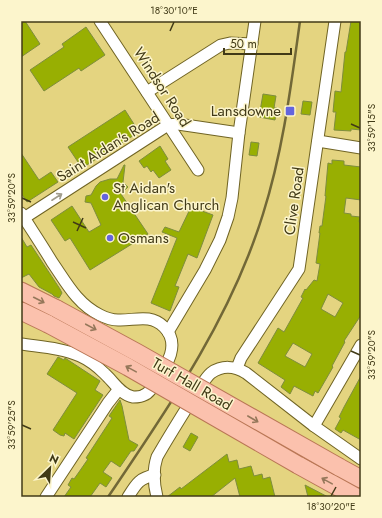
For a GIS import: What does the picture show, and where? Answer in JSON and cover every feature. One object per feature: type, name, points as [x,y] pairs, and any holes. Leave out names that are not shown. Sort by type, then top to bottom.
[{"type":"main road","name":"Turf Hall Road","points":[[21,291],[138,353],[361,479]]},
{"type":"main road","name":"Turf Hall Road","points":[[21,311],[128,367],[356,497]]},
{"type":"street","name":"Windsor Road","points":[[100,21],[198,170]]},
{"type":"street","points":[[168,332],[205,270],[220,240],[228,218],[232,198],[239,133],[255,21]]},
{"type":"street","name":"Clive Road","points":[[236,368],[299,269],[335,21]]},
{"type":"street","points":[[147,92],[221,45],[230,43],[252,44]]},
{"type":"street","name":"Saint Aidan's Road","points":[[22,215],[168,125],[178,124],[239,133]]},
{"type":"street","points":[[318,142],[361,148]]},
{"type":"street","points":[[21,344],[64,350],[81,356],[105,373],[119,389],[129,396],[138,397],[147,393],[168,364],[172,346],[168,332],[164,326],[153,320],[142,318],[126,320],[111,319],[88,308],[73,294],[22,215]]},
{"type":"street","points":[[314,426],[361,345]]},
{"type":"street","points":[[157,497],[155,462],[157,457],[206,379],[211,373],[221,368],[236,368],[244,371],[314,426],[361,459]]},
{"type":"street","points":[[46,497],[108,403],[119,389]]},
{"type":"street","points":[[128,497],[140,480],[145,477],[155,476]]},
{"type":"building","points":[[21,21],[25,21],[40,44],[21,57]]},
{"type":"building","points":[[351,21],[361,21],[361,130],[334,130],[336,112],[333,112],[335,91],[341,92],[345,52]]},
{"type":"building","points":[[86,27],[105,55],[81,71],[79,68],[44,91],[30,70],[64,47],[62,44]]},
{"type":"building","points":[[263,94],[276,96],[274,108],[277,108],[275,120],[259,117]]},
{"type":"building","points":[[303,101],[312,102],[310,115],[301,114]]},
{"type":"building","points":[[125,110],[139,132],[82,168],[68,147]]},
{"type":"building","points":[[251,142],[259,143],[257,156],[249,155]]},
{"type":"building","points":[[160,146],[168,159],[165,161],[171,170],[159,178],[153,170],[151,172],[147,166],[144,168],[139,161]]},
{"type":"building","points":[[21,153],[39,180],[51,172],[58,182],[27,202],[21,193]]},
{"type":"building","points":[[332,160],[344,161],[344,165],[361,167],[361,200],[346,198],[344,213],[351,214],[351,216],[360,217],[359,222],[361,222],[361,315],[344,341],[345,342],[332,366],[333,367],[318,393],[315,391],[313,396],[294,386],[290,394],[281,387],[285,380],[258,363],[278,328],[284,332],[303,298],[301,297],[305,289],[306,290],[314,280],[317,281],[320,264],[316,263],[320,226],[322,226],[326,196],[328,163],[332,164]],"holes":[[[328,294],[343,303],[335,317],[321,309]],[[293,343],[312,354],[305,367],[285,356]]]},
{"type":"building","points":[[124,165],[123,182],[128,187],[121,194],[148,234],[90,270],[70,238],[65,241],[51,220],[72,206],[89,232],[101,225],[91,203],[85,202],[86,196],[91,195],[100,182],[110,179],[117,179]]},
{"type":"building","points":[[191,207],[213,215],[197,258],[188,254],[175,286],[179,287],[170,311],[151,303],[177,238],[162,232],[165,227],[179,232]]},
{"type":"building","points":[[21,237],[27,247],[31,245],[60,289],[62,293],[59,298],[39,287],[29,274],[21,278]]},
{"type":"building","points":[[58,357],[64,360],[65,358],[100,381],[95,390],[103,395],[74,439],[65,433],[64,436],[60,435],[53,430],[77,393],[47,374]]},
{"type":"building","points":[[361,376],[361,440],[343,430],[341,433],[335,429],[341,418],[339,417]]},
{"type":"building","points":[[120,400],[129,440],[138,445],[134,451],[131,451],[120,467],[111,461],[103,472],[112,478],[106,487],[100,483],[90,497],[64,497],[71,487],[68,485],[72,478],[74,479],[88,459],[86,458],[112,418],[109,416]]},
{"type":"building","points":[[191,433],[198,437],[190,451],[183,447]]},
{"type":"building","points":[[227,454],[229,462],[237,460],[239,469],[251,466],[254,476],[262,474],[263,479],[270,477],[275,497],[240,497],[235,478],[211,497],[167,497],[180,487],[181,489]]},
{"type":"building","points":[[305,485],[328,497],[308,497]]},
{"type":"railway","points":[[108,497],[196,361],[216,326],[250,252],[263,214],[276,166],[286,118],[300,21]]},
{"type":"place","name":"Lansdowne","points":[[290,111]]},
{"type":"place","name":"St Aidan's Anglican Church","points":[[105,197]]},
{"type":"place","name":"Osmans","points":[[110,238]]}]
